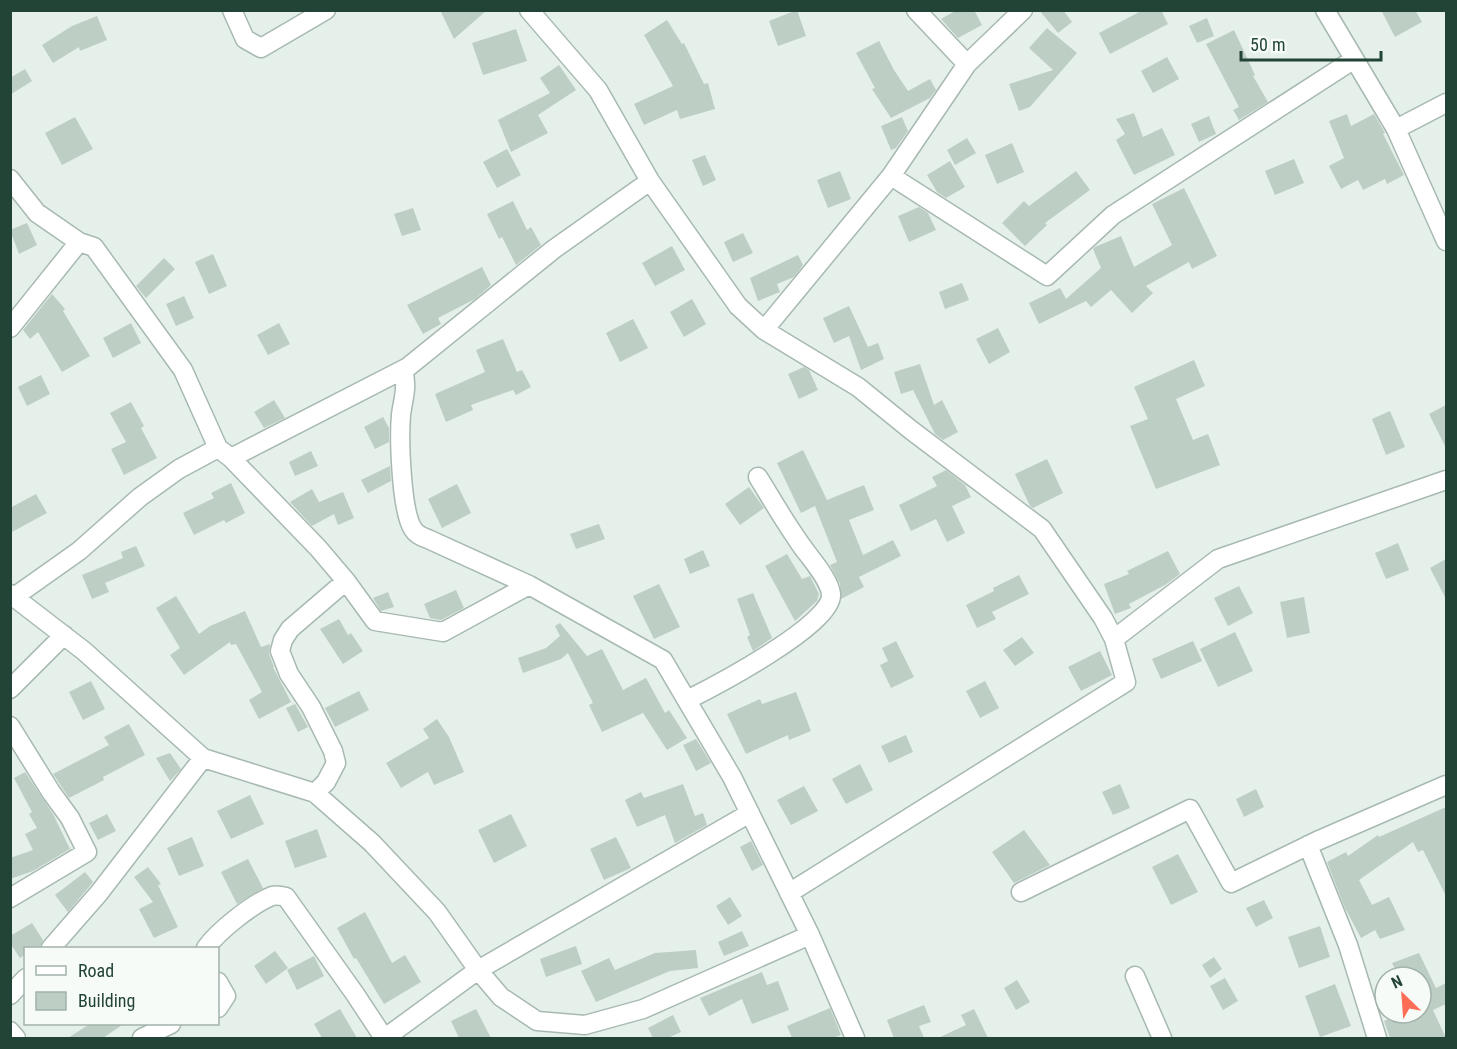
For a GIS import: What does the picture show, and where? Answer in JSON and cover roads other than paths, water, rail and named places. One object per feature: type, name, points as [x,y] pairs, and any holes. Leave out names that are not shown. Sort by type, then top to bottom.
[{"type":"street","points":[[232,10],[244,39],[261,48],[326,10]]},
{"type":"street","points":[[529,10],[598,90],[650,181],[738,306],[764,330],[858,387],[1042,529],[1103,618],[1114,639],[1126,682],[789,893]]},
{"type":"street","points":[[916,10],[967,64]]},
{"type":"street","points":[[764,330],[891,176],[967,64],[1023,10]]},
{"type":"street","points":[[1325,10],[1396,129],[1446,241]]},
{"type":"street","points":[[891,176],[1047,276],[1113,215],[1353,60]]},
{"type":"street","points":[[1396,129],[1446,103]]},
{"type":"street","points":[[10,180],[37,213],[79,242],[94,246],[183,370],[224,453],[318,548],[375,621],[443,632],[529,585]]},
{"type":"street","points":[[650,181],[554,249],[403,370],[224,453],[179,469],[140,497],[79,552],[12,596],[84,651],[203,758],[315,793],[372,843],[436,912],[478,970],[501,997],[537,1021],[585,1025],[643,1009],[810,935]]},
{"type":"street","points":[[10,328],[79,242]]},
{"type":"street","points":[[403,370],[406,387],[401,412],[400,458],[407,516],[414,531],[529,585],[663,660],[732,777],[810,935],[855,1038]]},
{"type":"street","points":[[687,700],[720,683],[794,637],[823,613],[830,602],[831,592],[824,578],[758,477]]},
{"type":"street","points":[[1114,639],[1218,559],[1446,480]]},
{"type":"street","points":[[315,793],[326,782],[336,763],[333,751],[311,707],[290,674],[280,651],[290,628],[346,581]]},
{"type":"street","points":[[10,689],[64,635]]},
{"type":"street","points":[[10,726],[78,833],[87,852],[10,898]]},
{"type":"street","points":[[52,947],[99,892],[203,758]]},
{"type":"street","points":[[1021,892],[1190,809],[1231,883],[1308,845],[1446,785]]},
{"type":"street","points":[[207,947],[241,916],[274,895],[286,897],[384,1038],[478,970],[750,813]]},
{"type":"street","points":[[1308,845],[1348,945],[1377,1038]]},
{"type":"street","points":[[1135,976],[1162,1038]]},
{"type":"street","points":[[10,995],[24,980]]},
{"type":"street","points":[[219,984],[226,996],[219,1006]]},
{"type":"street","points":[[142,1038],[167,1025]]},
{"type":"street","points":[[10,1030],[16,1038]]}]
